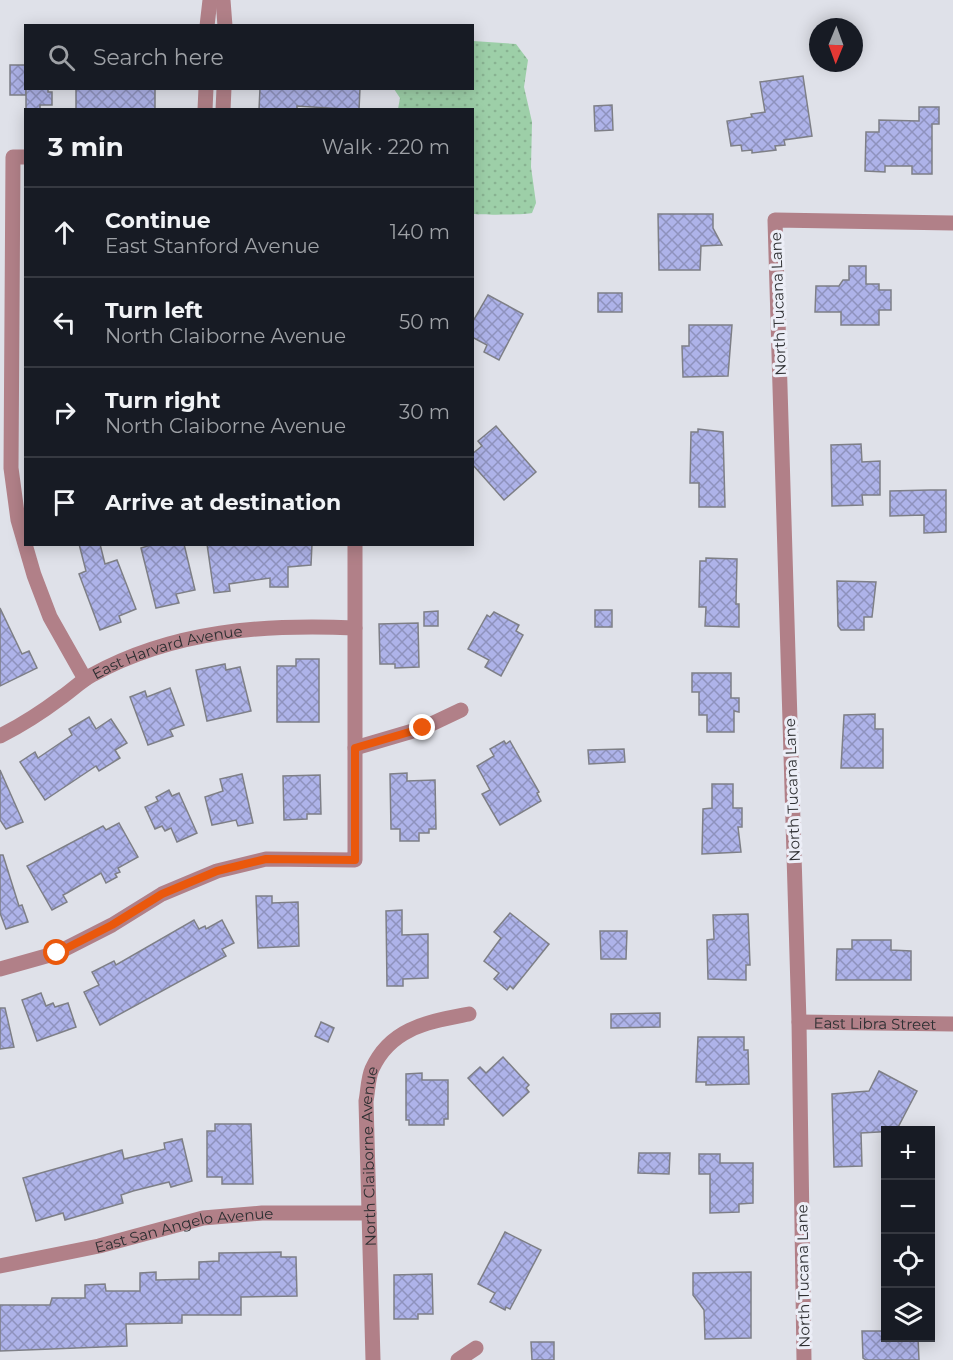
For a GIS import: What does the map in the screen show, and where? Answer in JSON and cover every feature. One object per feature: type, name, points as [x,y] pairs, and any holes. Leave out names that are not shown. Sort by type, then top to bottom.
[{"type":"street","points":[[207,24],[210,0]]},
{"type":"street","points":[[223,0],[225,24]]},
{"type":"street","points":[[205,108],[206,90]]},
{"type":"street","points":[[223,108],[224,90]]},
{"type":"street","points":[[19,157],[19,389],[11,468],[18,520],[24,541]]},
{"type":"street","name":"North Tucana Lane","points":[[804,1360],[799,1022],[775,220],[953,223]]},
{"type":"street","points":[[26,546],[50,616],[85,680]]},
{"type":"street","points":[[0,969],[57,953],[112,925],[162,894],[217,871],[266,859],[355,860],[355,546]]},
{"type":"street","name":"East Harvard Avenue","points":[[0,736],[22,725],[85,680],[136,656],[176,641],[223,631],[289,625],[355,628]]},
{"type":"street","points":[[355,748],[423,728],[461,710]]},
{"type":"street","name":"North Claiborne Avenue","points":[[374,1360],[366,1101],[372,1069],[390,1045],[409,1028],[469,1014]]},
{"type":"street","name":"East Libra Street","points":[[799,1022],[953,1024]]},
{"type":"street","name":"East San Angelo Avenue","points":[[0,1266],[99,1246],[203,1218],[262,1213],[369,1213]]},
{"type":"street","points":[[458,1360],[476,1348]]},
{"type":"green space","points":[[474,41],[516,44],[528,60],[524,87],[532,122],[531,167],[536,203],[532,213],[474,214],[474,108],[398,108],[400,98],[395,90],[474,90]]},
{"type":"building","points":[[10,65],[24,65],[26,95],[10,95]]},
{"type":"building","points":[[803,76],[812,136],[784,140],[785,145],[775,146],[776,150],[752,153],[752,150],[742,151],[741,145],[731,146],[727,121],[752,117],[751,114],[765,112],[760,82]]},
{"type":"building","points":[[26,90],[52,92],[52,105],[26,108]]},
{"type":"building","points":[[76,90],[155,90],[155,108],[76,108]]},
{"type":"building","points":[[260,90],[360,90],[359,108],[297,106],[297,108],[259,108]]},
{"type":"building","points":[[612,105],[613,130],[595,131],[594,106]]},
{"type":"building","points":[[919,107],[939,107],[939,124],[932,124],[932,174],[912,174],[912,166],[885,166],[885,172],[865,171],[866,132],[879,132],[879,120],[919,121]]},
{"type":"building","points":[[658,214],[713,214],[713,228],[722,245],[701,246],[700,270],[659,270]]},
{"type":"building","points":[[849,266],[866,266],[866,284],[879,284],[879,290],[891,290],[891,310],[879,310],[879,325],[841,325],[841,312],[815,312],[816,286],[839,286],[843,280],[849,280]]},
{"type":"building","points":[[598,293],[622,293],[622,312],[598,312]]},
{"type":"building","points":[[488,295],[523,314],[499,360],[484,352],[487,345],[474,338],[474,320]]},
{"type":"building","points":[[689,325],[732,325],[728,376],[683,377],[682,346],[689,346]]},
{"type":"building","points":[[496,426],[536,472],[504,500],[474,466],[474,452],[482,446],[478,441]]},
{"type":"building","points":[[698,429],[723,432],[725,507],[699,507],[699,483],[690,483],[691,432],[698,432]]},
{"type":"building","points":[[861,444],[862,462],[880,461],[880,495],[862,495],[863,505],[832,506],[831,445]]},
{"type":"building","points":[[946,490],[946,532],[924,533],[924,515],[890,516],[890,491]]},
{"type":"building","points":[[80,546],[100,546],[105,564],[117,560],[136,609],[119,616],[121,622],[100,630],[79,574],[86,571]]},
{"type":"building","points":[[184,546],[195,590],[176,594],[179,603],[156,608],[141,548]]},
{"type":"building","points":[[207,546],[312,546],[311,565],[288,567],[288,587],[270,587],[270,578],[229,584],[230,591],[214,593]]},
{"type":"building","points":[[706,558],[737,559],[736,604],[739,604],[739,627],[705,626],[706,607],[699,607],[700,561],[706,561]]},
{"type":"building","points":[[837,581],[876,582],[872,617],[864,617],[864,630],[841,630],[838,626]]},
{"type":"building","points":[[0,608],[22,654],[29,651],[37,668],[0,686]]},
{"type":"building","points":[[595,610],[612,610],[612,627],[595,627]]},
{"type":"building","points":[[438,611],[438,626],[424,626],[424,612]]},
{"type":"building","points":[[494,612],[519,625],[516,631],[523,635],[501,676],[485,667],[489,660],[468,649],[487,615],[490,617]]},
{"type":"building","points":[[418,623],[419,667],[395,668],[395,664],[380,664],[379,624]]},
{"type":"building","points":[[296,659],[319,659],[319,722],[277,722],[277,666],[296,666]]},
{"type":"building","points":[[225,664],[226,670],[240,667],[251,711],[207,721],[196,670]]},
{"type":"building","points":[[692,673],[731,673],[731,698],[739,698],[739,712],[734,711],[734,732],[707,732],[707,715],[699,715],[699,692],[692,692]]},
{"type":"building","points":[[170,688],[184,725],[170,730],[173,736],[148,745],[130,697],[145,691],[147,697]]},
{"type":"building","points":[[875,714],[875,729],[883,729],[883,768],[841,768],[844,715]]},
{"type":"building","points":[[89,717],[96,729],[111,719],[127,743],[115,750],[120,758],[99,771],[96,766],[45,800],[20,762],[35,752],[38,758],[72,735],[69,729]]},
{"type":"building","points":[[504,741],[506,744],[510,741],[539,792],[537,793],[541,801],[500,825],[482,794],[490,790],[477,766],[494,756],[490,749]]},
{"type":"building","points":[[624,749],[625,762],[589,764],[588,750]]},
{"type":"building","points":[[0,770],[23,822],[6,829],[0,820]]},
{"type":"building","points":[[407,773],[407,781],[435,780],[436,829],[429,829],[429,833],[419,833],[419,841],[400,841],[400,829],[391,829],[390,774]]},
{"type":"building","points":[[242,774],[253,823],[238,826],[236,820],[212,825],[205,797],[223,791],[220,779]]},
{"type":"building","points":[[320,775],[321,814],[307,814],[307,819],[284,820],[283,776]]},
{"type":"building","points":[[712,784],[733,784],[733,808],[742,808],[742,827],[738,827],[741,852],[702,854],[703,809],[712,808]]},
{"type":"building","points":[[169,790],[172,796],[179,793],[197,833],[177,842],[171,828],[165,831],[162,826],[155,829],[145,807],[158,801],[156,797]]},
{"type":"building","points":[[119,823],[138,857],[118,868],[120,872],[115,874],[117,877],[106,883],[101,873],[63,895],[67,902],[52,910],[27,866],[103,826],[106,830]]},
{"type":"building","points":[[0,855],[3,855],[19,906],[22,905],[28,922],[6,929],[0,913]]},
{"type":"building","points":[[256,896],[272,896],[272,903],[298,902],[299,946],[258,948]]},
{"type":"building","points":[[402,910],[402,935],[428,934],[428,978],[403,979],[403,986],[387,986],[386,911]]},
{"type":"building","points":[[510,913],[549,944],[513,989],[510,986],[507,990],[494,979],[499,973],[484,961],[501,938],[494,932]]},
{"type":"building","points":[[748,914],[750,965],[746,965],[746,980],[708,979],[707,940],[714,939],[713,915]]},
{"type":"building","points":[[194,920],[199,929],[205,926],[206,929],[222,920],[234,943],[222,949],[226,956],[100,1025],[84,992],[99,985],[92,972],[114,961],[116,965]]},
{"type":"building","points":[[600,931],[627,931],[626,959],[601,959]]},
{"type":"building","points":[[852,940],[891,940],[891,950],[911,951],[911,980],[836,980],[837,949],[852,949]]},
{"type":"building","points":[[41,993],[46,1006],[53,1003],[55,1007],[68,1003],[76,1027],[37,1041],[22,1000]]},
{"type":"building","points":[[0,1008],[5,1008],[14,1047],[0,1049]]},
{"type":"building","points":[[660,1013],[660,1027],[611,1028],[611,1014]]},
{"type":"building","points":[[321,1022],[334,1028],[328,1042],[315,1036]]},
{"type":"building","points":[[698,1037],[744,1037],[744,1050],[748,1050],[749,1084],[706,1085],[706,1082],[696,1082]]},
{"type":"building","points":[[503,1057],[529,1085],[526,1088],[529,1092],[503,1116],[468,1078],[480,1067],[486,1073]]},
{"type":"building","points":[[879,1071],[917,1091],[899,1126],[881,1126],[881,1132],[861,1133],[862,1166],[834,1167],[832,1094],[869,1091]]},
{"type":"building","points":[[422,1073],[422,1080],[448,1080],[448,1119],[444,1119],[444,1125],[409,1125],[409,1120],[406,1120],[406,1074]]},
{"type":"building","points":[[215,1124],[251,1124],[253,1184],[222,1184],[222,1177],[207,1177],[207,1131],[215,1131]]},
{"type":"building","points":[[182,1139],[192,1181],[171,1187],[169,1182],[133,1191],[121,1195],[123,1203],[65,1220],[63,1213],[36,1221],[23,1178],[122,1150],[124,1159],[165,1149],[164,1143]]},
{"type":"building","points":[[639,1153],[670,1153],[669,1174],[638,1173]]},
{"type":"building","points":[[699,1154],[720,1154],[720,1163],[753,1163],[753,1203],[739,1204],[739,1212],[710,1213],[710,1174],[699,1174]]},
{"type":"building","points":[[505,1232],[541,1250],[510,1309],[506,1307],[505,1310],[490,1302],[495,1293],[478,1284]]},
{"type":"building","points":[[281,1252],[281,1257],[296,1257],[297,1296],[241,1297],[241,1315],[182,1315],[182,1323],[126,1324],[127,1346],[0,1351],[0,1305],[50,1305],[52,1298],[85,1298],[85,1285],[105,1284],[106,1291],[140,1291],[140,1273],[156,1272],[156,1280],[199,1279],[199,1262],[219,1261],[219,1253]]},
{"type":"building","points":[[751,1272],[751,1338],[705,1339],[704,1310],[693,1295],[693,1273]]},
{"type":"building","points":[[432,1274],[433,1314],[418,1314],[418,1319],[394,1319],[394,1275]]},
{"type":"building","points":[[862,1331],[881,1331],[881,1342],[918,1342],[919,1360],[866,1360],[863,1358]]},
{"type":"building","points":[[531,1342],[554,1342],[554,1360],[532,1360]]},
{"type":"route","points":[[57,953],[112,925],[162,894],[217,871],[266,859],[355,860],[355,748],[423,728]]}]
